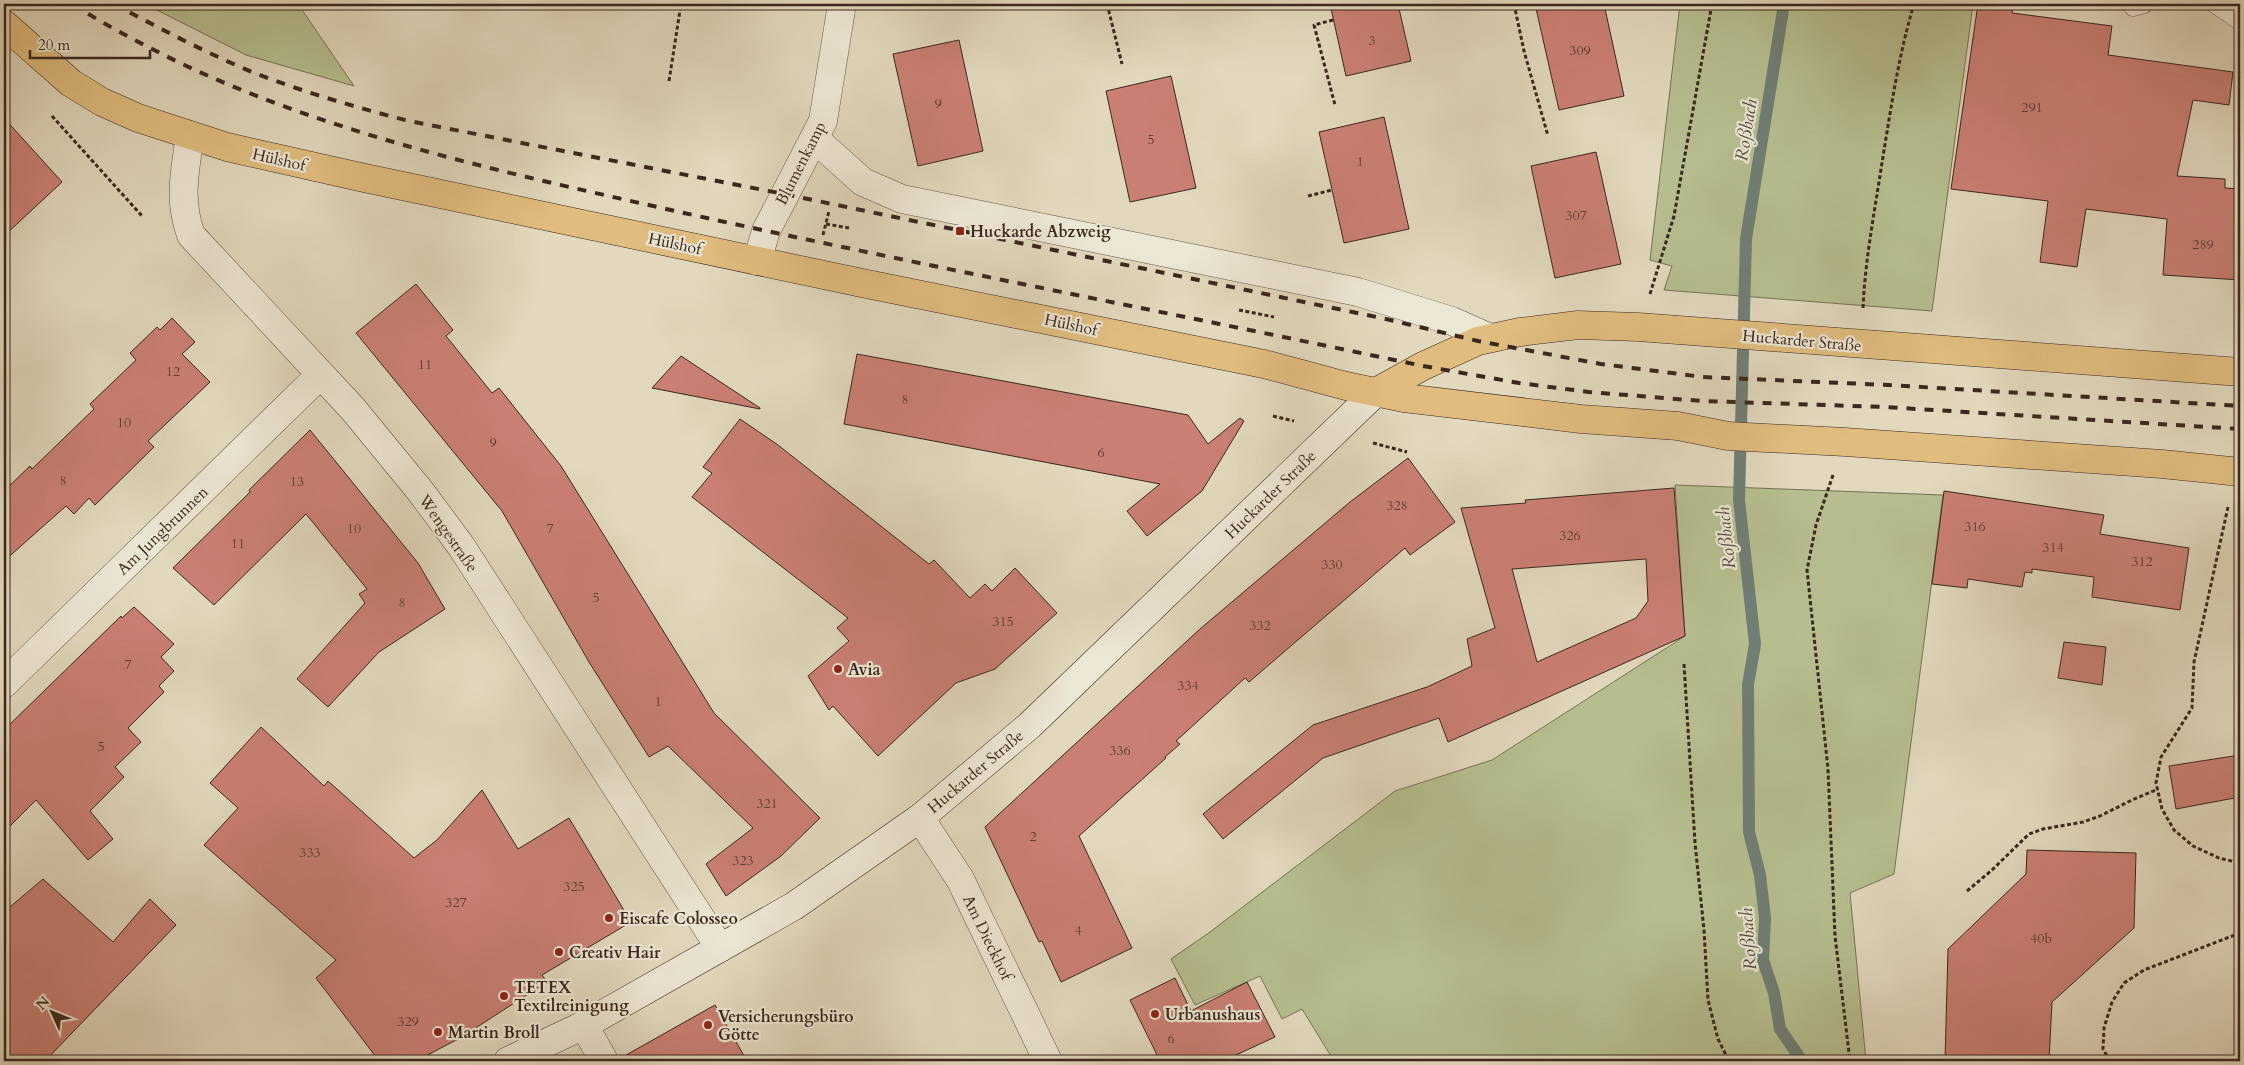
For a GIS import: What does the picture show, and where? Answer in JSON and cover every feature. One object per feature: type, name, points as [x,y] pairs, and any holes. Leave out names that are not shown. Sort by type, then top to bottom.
[{"type":"main road","name":"Hülshof","points":[[4,24],[71,83],[102,102],[138,118],[226,147],[757,261],[1264,364],[1376,392]]},
{"type":"main road","name":"Huckarder Straße","points":[[1376,392],[1423,366],[1478,341],[1520,332],[1578,325],[1638,327],[2240,372]]},
{"type":"main road","points":[[1376,392],[1447,404],[1581,419],[1678,426],[1728,436],[1845,442],[2162,464],[2238,472]]},
{"type":"street","name":"Blumenkamp","points":[[757,261],[766,231],[823,121],[842,4]]},
{"type":"street","name":"Wengestraße","points":[[190,135],[183,188],[184,216],[191,235],[353,409],[421,492],[461,546],[720,948]]},
{"type":"street","points":[[815,139],[863,182],[902,199],[1358,292],[1452,321],[1490,338]]},
{"type":"street","name":"Am Jungbrunnen","points":[[4,684],[320,374]]},
{"type":"street","name":"Huckarder Straße","points":[[508,1061],[584,1025],[794,906],[920,818],[1030,725],[1376,392]]},
{"type":"street","name":"Am Dieckhof","points":[[920,818],[960,879],[1048,1061]]},
{"type":"street","points":[[584,1025],[604,1061]]},
{"type":"lane","points":[[2215,4],[2240,21]]},
{"type":"path","points":[[669,81],[681,4]]},
{"type":"path","points":[[1107,4],[1122,64]]},
{"type":"path","points":[[1514,4],[1524,51],[1548,136]]},
{"type":"path","points":[[1638,327],[1661,263],[1674,216],[1712,4]]},
{"type":"path","points":[[1861,345],[1864,276],[1887,134],[1908,25],[1914,4]]},
{"type":"path","points":[[1333,20],[1314,25],[1335,105]]},
{"type":"path","points":[[52,116],[142,216]]},
{"type":"path","points":[[1308,196],[1332,190]]},
{"type":"path","points":[[823,236],[829,211]]},
{"type":"path","points":[[826,224],[849,228]]},
{"type":"path","points":[[1239,310],[1274,317]]},
{"type":"path","points":[[1845,442],[1816,525],[1807,570],[1828,770],[1835,936],[1850,1061]]},
{"type":"path","points":[[2238,472],[2194,662],[2192,708],[2161,757],[2156,783],[2162,809],[2174,830],[2193,846],[2219,858],[2240,863]]},
{"type":"path","points":[[1684,664],[1695,843],[1704,930],[1708,1000],[1718,1039],[1729,1061]]},
{"type":"path","points":[[1967,891],[2029,834],[2043,829],[2083,822],[2158,790]]},
{"type":"path","points":[[2110,1061],[2103,1049],[2104,1028],[2112,1002],[2124,983],[2144,970],[2240,933]]},
{"type":"green space","points":[[145,4],[298,4],[354,86],[246,55]]},
{"type":"green space","points":[[1680,4],[1973,4],[1932,311],[1664,290],[1672,266],[1650,260]]},
{"type":"green space","points":[[1675,485],[1943,495],[1894,874],[1850,893],[1866,1061],[1334,1061],[1302,1009],[1282,1019],[1260,976],[1195,1005],[1171,959],[1210,932],[1395,791],[1492,760],[1685,636]]},
{"type":"building","points":[[1330,4],[1398,4],[1411,61],[1346,76]]},
{"type":"building","points":[[1535,4],[1604,4],[1624,96],[1559,110]]},
{"type":"building","points":[[1978,4],[2013,4],[2012,13],[2112,26],[2108,55],[2233,72],[2229,105],[2193,100],[2177,176],[2225,179],[2225,188],[2240,189],[2240,280],[2163,275],[2167,219],[2086,209],[2077,267],[2040,262],[2048,201],[1951,189]]},
{"type":"building","points":[[959,40],[983,151],[918,166],[893,54]]},
{"type":"building","points":[[1171,76],[1196,188],[1130,202],[1106,91]]},
{"type":"building","points":[[1384,117],[1409,229],[1344,243],[1319,132]]},
{"type":"building","points":[[4,118],[62,182],[4,236]]},
{"type":"building","points":[[1596,152],[1621,264],[1555,278],[1531,166]]},
{"type":"building","points":[[416,284],[453,330],[446,336],[492,393],[499,388],[561,466],[714,713],[820,818],[781,856],[726,896],[706,864],[753,828],[668,746],[649,757],[589,662],[502,511],[356,333]]},
{"type":"building","points":[[172,318],[195,342],[182,354],[210,382],[148,441],[154,447],[95,505],[89,498],[74,514],[66,506],[4,561],[4,491],[30,466],[32,469],[94,409],[90,404],[136,360],[130,353],[157,327],[160,330]]},
{"type":"building","points":[[857,354],[1188,415],[1208,444],[1240,418],[1244,421],[1202,491],[1147,536],[1127,511],[1160,484],[844,424]]},
{"type":"building","points":[[681,356],[760,408],[760,409],[652,388]]},
{"type":"building","points":[[740,419],[778,445],[929,564],[934,560],[970,598],[985,584],[992,591],[1015,568],[1057,613],[995,669],[956,683],[878,756],[833,706],[829,710],[808,676],[849,641],[837,628],[848,618],[692,497],[712,473],[703,467]]},
{"type":"building","points":[[310,430],[418,563],[445,609],[379,652],[328,707],[297,679],[365,603],[359,594],[367,589],[306,514],[214,605],[173,568]]},
{"type":"building","points":[[1408,458],[1455,522],[1410,555],[1405,548],[1249,682],[1245,678],[1176,741],[1180,744],[1166,758],[1079,836],[1132,948],[1061,982],[1042,941],[1039,942],[985,827],[1200,629],[1350,502]]},
{"type":"building","points":[[1674,488],[1685,636],[1448,742],[1439,718],[1323,758],[1223,839],[1203,814],[1313,725],[1427,687],[1472,666],[1467,639],[1495,628],[1461,508],[1526,503],[1525,500]],"holes":[[[1646,559],[1648,601],[1636,618],[1537,662],[1512,569]]]},
{"type":"building","points":[[1944,491],[2104,515],[2100,534],[2189,548],[2180,610],[2092,597],[2094,577],[2032,569],[2032,573],[2025,572],[2022,587],[1968,579],[1967,588],[1932,584]]},
{"type":"building","points":[[134,607],[174,644],[161,657],[174,671],[159,686],[164,692],[128,728],[141,742],[115,767],[124,777],[90,811],[113,839],[88,860],[36,800],[4,832],[4,730],[121,616],[122,618]]},
{"type":"building","points":[[2064,642],[2106,647],[2102,685],[2058,678]]},
{"type":"building","points":[[261,727],[324,786],[328,781],[414,858],[437,840],[482,790],[518,849],[569,818],[631,922],[542,975],[547,982],[460,1038],[416,1061],[379,1061],[316,978],[336,960],[204,845],[238,808],[210,783]]},
{"type":"building","points":[[2240,755],[2240,797],[2176,809],[2169,766]]},
{"type":"building","points":[[2027,850],[2136,853],[2134,928],[2052,1002],[2049,1061],[1945,1061],[1948,949],[2026,874]]},
{"type":"building","points":[[43,879],[113,942],[150,899],[176,925],[45,1061],[4,1061],[4,912]]},
{"type":"building","points":[[1175,978],[1191,1011],[1247,982],[1275,1037],[1223,1061],[1160,1061],[1130,1000]]},
{"type":"building","points":[[715,1005],[747,1061],[620,1061],[619,1059]]},
{"type":"waterway","name":"Roßbach","points":[[1784,4],[1746,239],[1739,500],[1755,644],[1748,685],[1749,832],[1760,875],[1765,918],[1763,960],[1774,993],[1780,1029],[1802,1061]]},
{"type":"railway","points":[[73,4],[111,27],[178,62],[239,89],[363,133],[490,168],[776,233],[1423,366],[1519,383],[1589,392],[1702,401],[1885,407],[2240,429]]},
{"type":"railway","points":[[114,4],[203,50],[257,74],[333,100],[409,121],[784,194],[1386,319],[1478,341],[1601,364],[1703,377],[1888,385],[2240,406]]},
{"type":"place","name":"Huckarde Abzweig","points":[[960,231]]},
{"type":"place","name":"Avia","points":[[838,669]]},
{"type":"place","name":"Eiscafe Colosseo","points":[[609,918]]},
{"type":"place","name":"Creativ Hair","points":[[559,952]]},
{"type":"place","name":"TETEX Textilreinigung","points":[[504,996]]},
{"type":"place","name":"Urbanushaus","points":[[1155,1014]]},
{"type":"place","name":"Versicherungsbüro Götte","points":[[708,1025]]},
{"type":"place","name":"Martin Broll","points":[[438,1032]]}]
